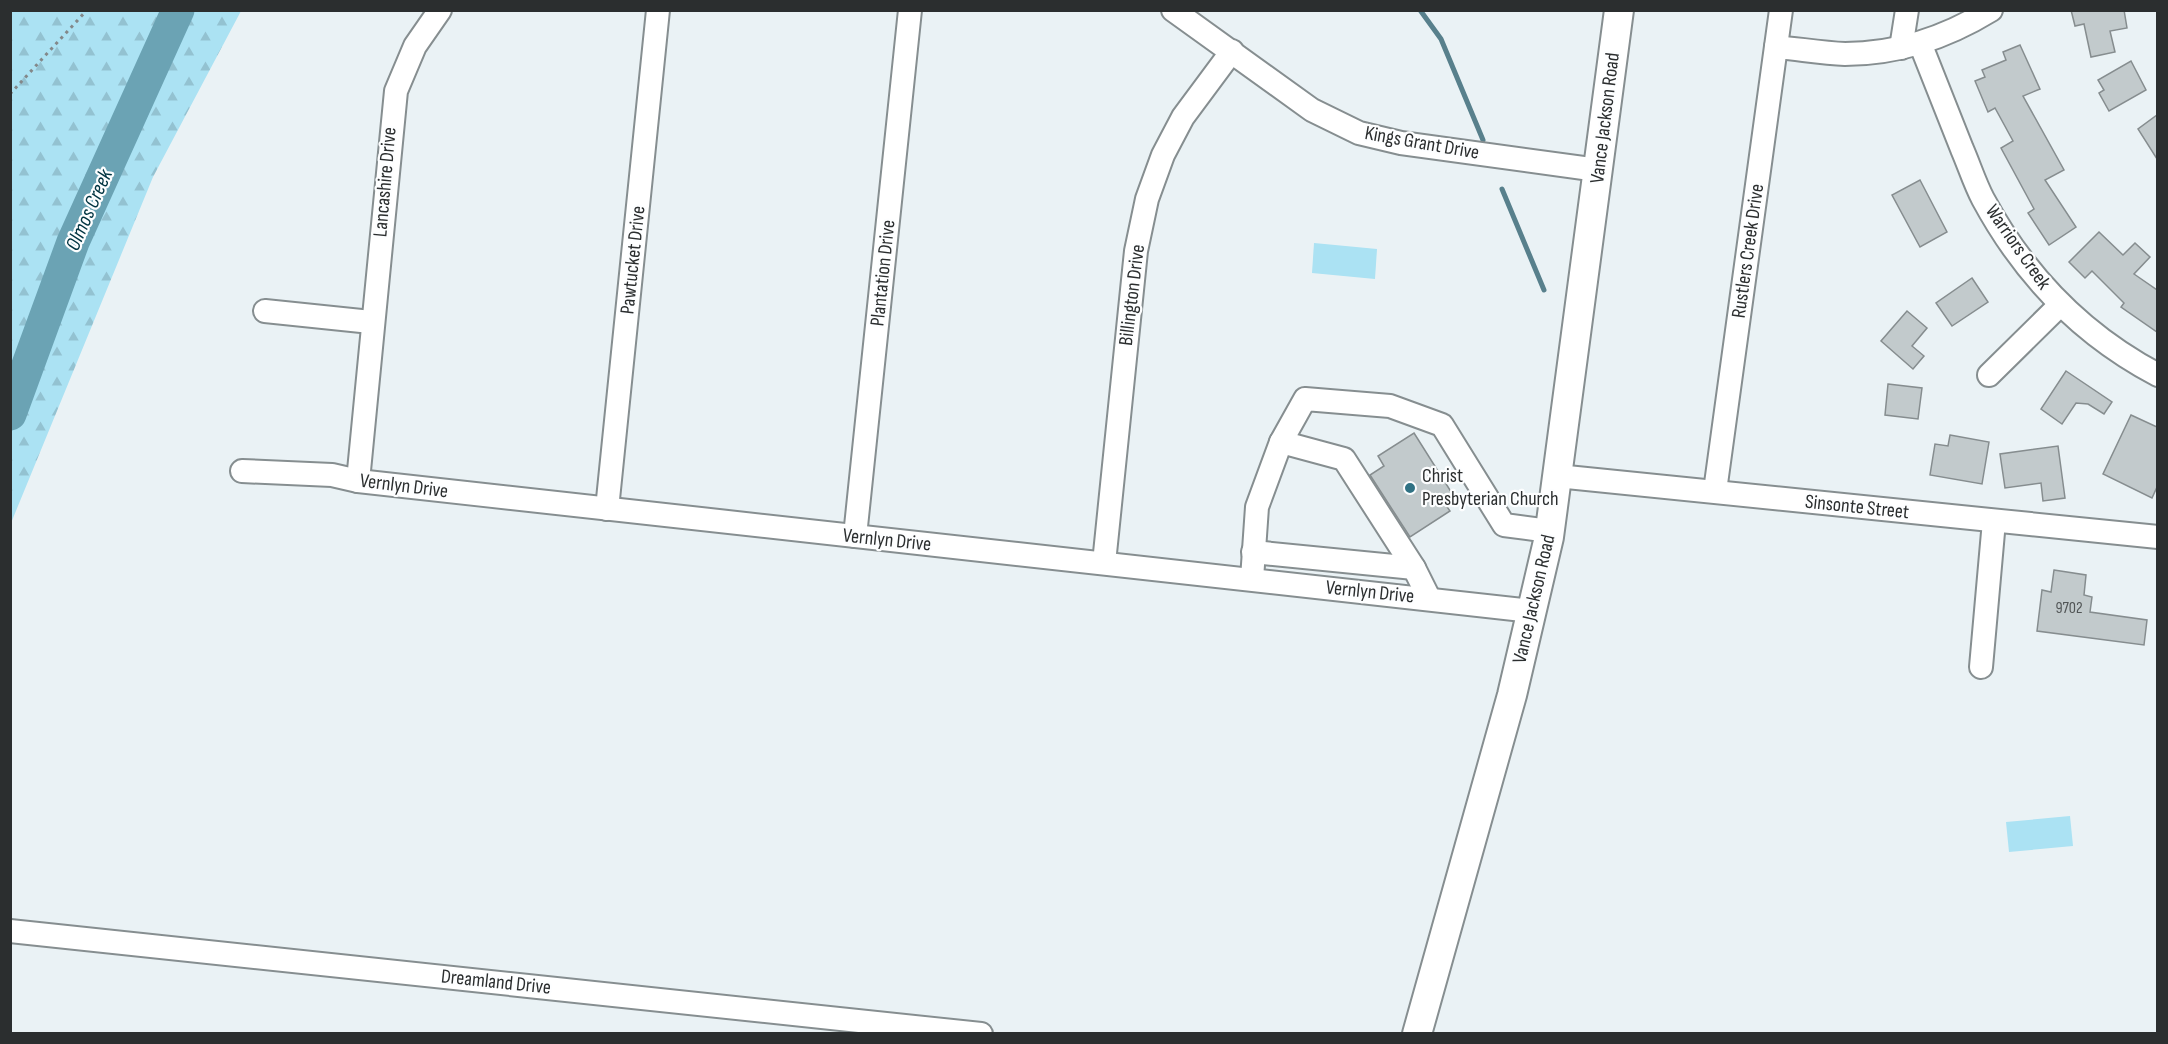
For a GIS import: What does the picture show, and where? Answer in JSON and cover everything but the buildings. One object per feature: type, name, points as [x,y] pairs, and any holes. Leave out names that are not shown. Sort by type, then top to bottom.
[{"type":"main road","name":"Vance Jackson Road","points":[[1417,1034],[1533,611],[1550,531],[1619,10]]},
{"type":"street","name":"Lancashire Drive","points":[[358,481],[391,116],[396,91],[415,46],[440,10]]},
{"type":"street","name":"Pawtucket Drive","points":[[607,509],[657,10]]},
{"type":"street","name":"Plantation Drive","points":[[855,536],[910,10]]},
{"type":"street","name":"Kings Grant Drive","points":[[1173,10],[1312,110],[1359,133],[1401,143],[1598,170]]},
{"type":"street","name":"Rustlers Creek Drive","points":[[1715,491],[1781,10]]},
{"type":"street","points":[[1907,10],[1910,45]]},
{"type":"street","points":[[1776,47],[1844,54],[1910,45],[1944,34],[1991,10]]},
{"type":"street","name":"Warriors Creek","points":[[1910,45],[1982,197],[2006,239],[2031,273],[2060,305],[2092,333],[2157,375]]},
{"type":"street","name":"Billington Drive","points":[[1104,563],[1136,251],[1147,199],[1163,155],[1183,117],[1233,51]]},
{"type":"street","points":[[1989,375],[2060,305]]},
{"type":"street","points":[[265,311],[371,322]]},
{"type":"street","points":[[1252,579],[1257,507],[1281,442],[1305,399],[1390,406],[1442,425],[1503,525],[1550,531]]},
{"type":"street","points":[[1281,442],[1344,459],[1414,568],[1429,598]]},
{"type":"street","name":"Vernlyn Drive","points":[[242,471],[332,475],[358,481],[1533,611]]},
{"type":"street","name":"Sinsonte Street","points":[[1557,476],[2157,537]]},
{"type":"street","points":[[1981,668],[1994,521]]},
{"type":"street","points":[[1253,552],[1414,568]]},
{"type":"street","points":[[1370,564],[1371,592]]},
{"type":"street","name":"Dreamland Drive","points":[[10,931],[981,1034]]},
{"type":"path","points":[[10,94],[87,10]]},
{"type":"green space","points":[[11,10],[241,11],[153,177],[11,523]]},
{"type":"green space","points":[[1314,243],[1377,249],[1375,279],[1312,273]]},
{"type":"green space","points":[[2070,816],[2073,846],[2009,852],[2006,822]]},
{"type":"waterway","name":"Olmos Creek","points":[[10,414],[73,242],[178,10]]},
{"type":"waterway","points":[[1420,10],[1441,39],[1483,140]]},
{"type":"waterway","points":[[1502,189],[1544,290]]},
{"type":"place","name":"Christ Presbyterian Church","points":[[1410,488]]}]
